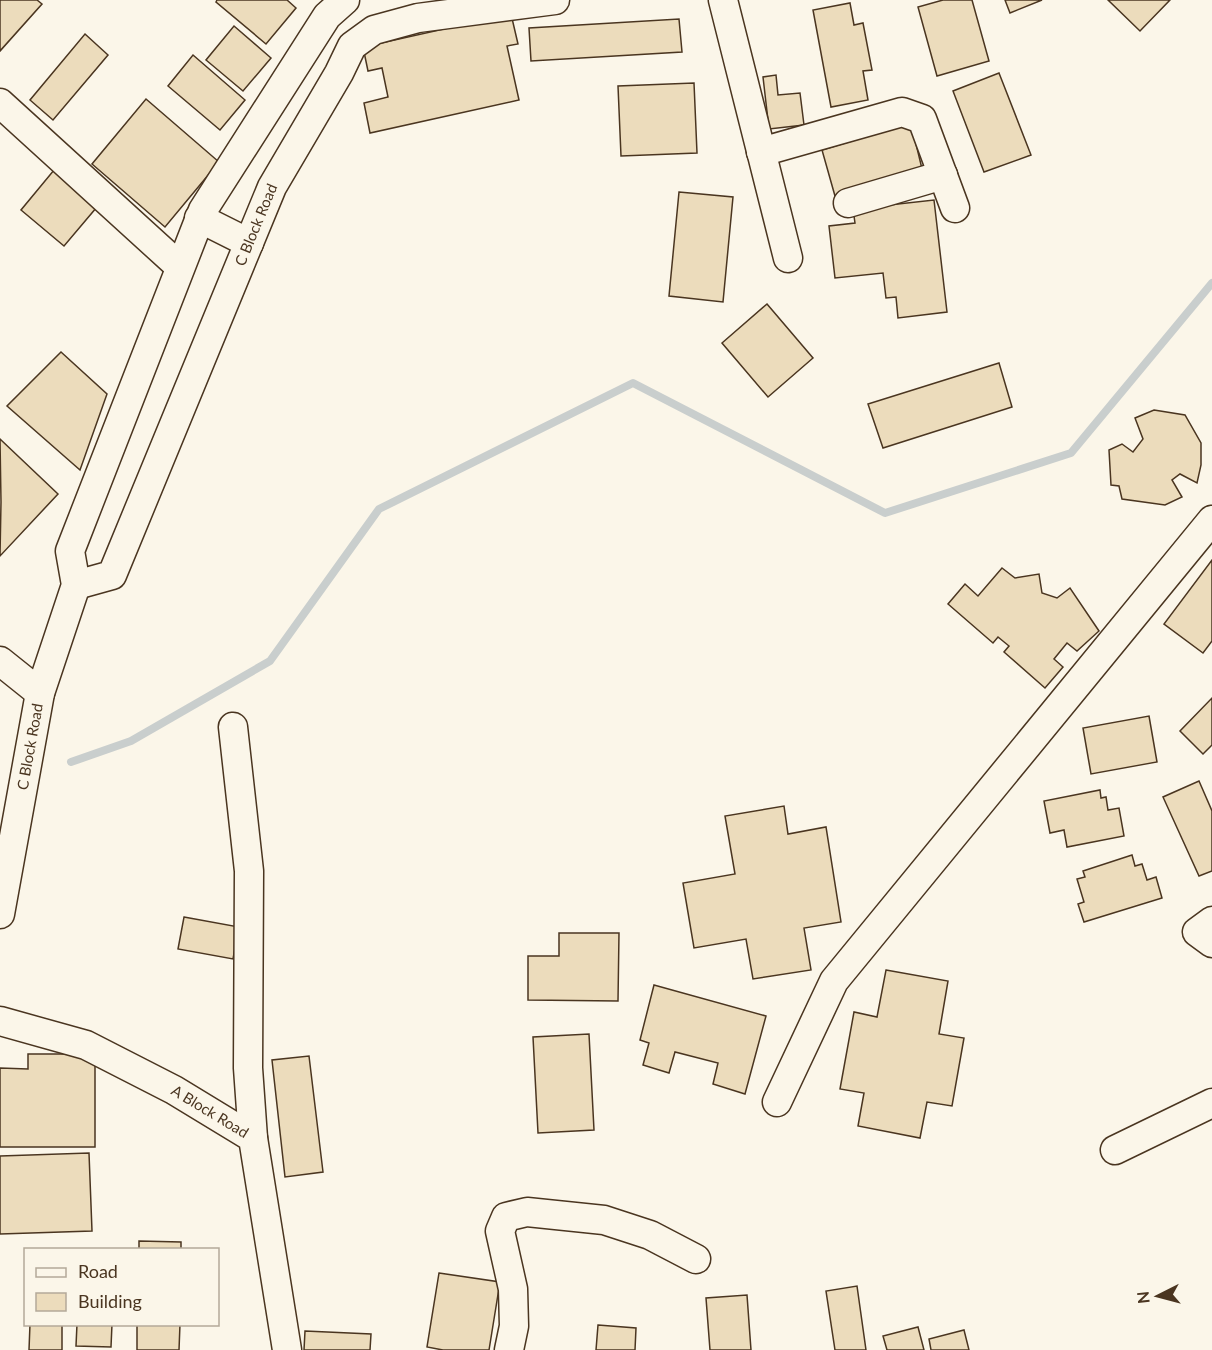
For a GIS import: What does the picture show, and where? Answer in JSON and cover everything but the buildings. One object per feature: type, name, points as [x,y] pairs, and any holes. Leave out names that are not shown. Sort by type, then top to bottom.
[{"type":"street","name":"C Block Road","points":[[76,585],[112,575],[272,187],[339,73],[352,46],[403,11],[418,18],[555,0]]},
{"type":"street","points":[[723,0],[788,258]]},
{"type":"street","name":"C Block Road","points":[[0,914],[40,693],[76,585],[70,551],[199,218],[301,55],[327,5]]},
{"type":"street","points":[[301,55],[339,73]]},
{"type":"street","points":[[0,103],[180,267]]},
{"type":"street","points":[[762,153],[902,112],[922,119],[955,208]]},
{"type":"street","points":[[848,203],[943,175]]},
{"type":"street","points":[[199,218],[249,243]]},
{"type":"street","points":[[777,1102],[834,981],[1212,520]]},
{"type":"street","points":[[0,661],[40,693]]},
{"type":"street","points":[[232,727],[249,872],[248,1068],[253,1138]]},
{"type":"street","points":[[1212,921],[1197,932],[1212,943]]},
{"type":"street","name":"A Block Road","points":[[0,1021],[86,1046],[174,1090],[253,1138],[287,1350]]},
{"type":"street","points":[[1115,1150],[1212,1103]]},
{"type":"street","points":[[509,1350],[514,1326],[513,1289],[500,1231],[506,1217],[527,1212],[604,1220],[650,1234],[696,1259]]},
{"type":"waterway","points":[[71,762],[131,741],[270,661],[379,509],[633,383],[885,513],[1071,453],[1212,283]]}]
